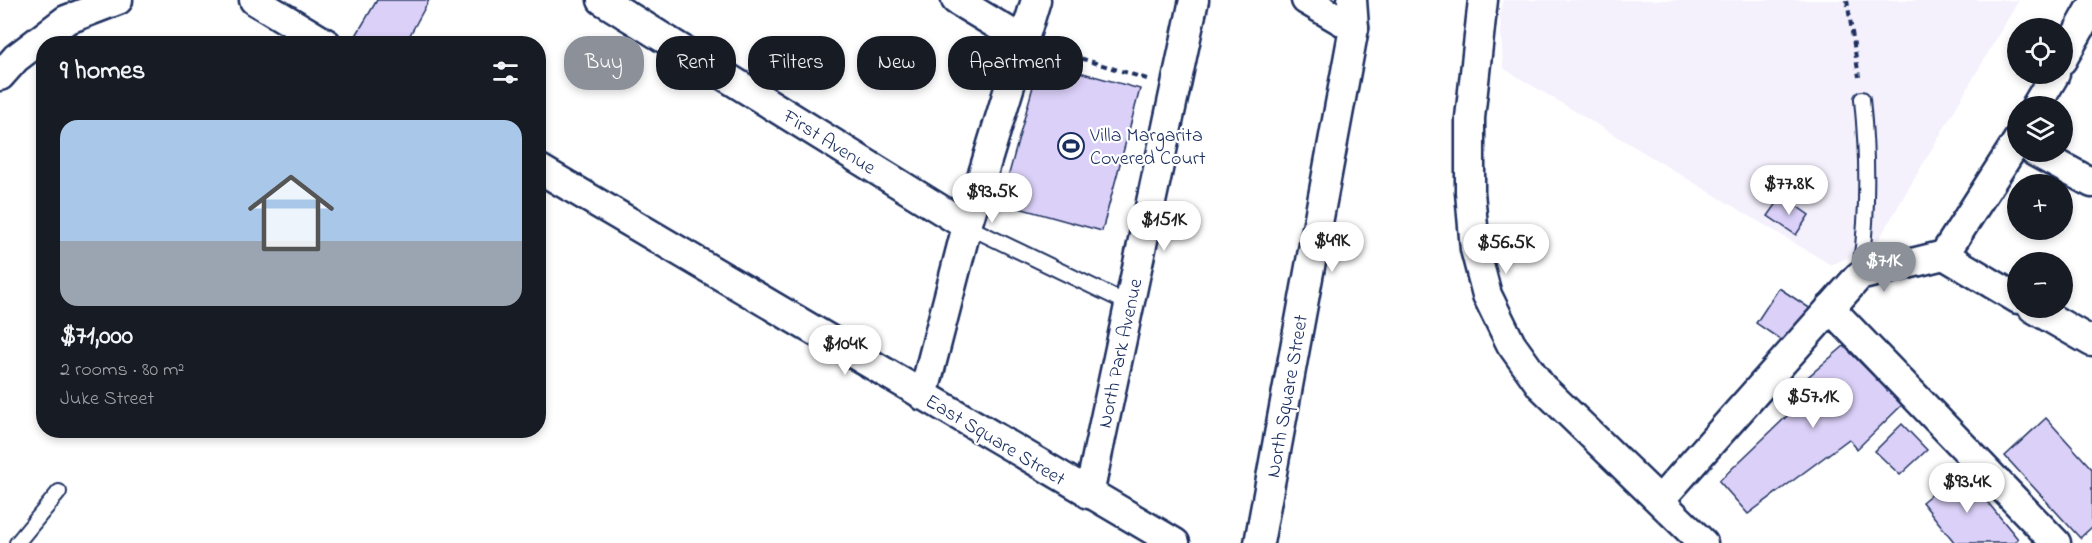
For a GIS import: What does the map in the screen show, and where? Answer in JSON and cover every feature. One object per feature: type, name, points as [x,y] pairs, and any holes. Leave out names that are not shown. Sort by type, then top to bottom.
[{"type":"street","points":[[45,36],[66,20],[118,0]]},
{"type":"street","points":[[254,0],[314,36]]},
{"type":"street","name":"First Avenue","points":[[602,0],[967,226]]},
{"type":"street","points":[[956,0],[1016,36]]},
{"type":"street","points":[[1025,36],[1036,0]]},
{"type":"street","name":"North Park Avenue","points":[[1089,494],[1194,0]]},
{"type":"street","points":[[1306,0],[1353,14]]},
{"type":"street","points":[[1483,0],[1470,118],[1470,192],[1475,249],[1486,295],[1511,344],[1541,386],[1703,543]]},
{"type":"street","name":"North Square Street","points":[[1259,543],[1353,14]]},
{"type":"street","points":[[2073,44],[2088,22]]},
{"type":"street","points":[[0,76],[16,58],[36,43]]},
{"type":"street","points":[[923,396],[967,226],[1009,90]]},
{"type":"street","points":[[1660,500],[1859,276],[1944,255],[2009,162]]},
{"type":"street","points":[[2054,162],[2092,183]]},
{"type":"street","name":"East Square Street","points":[[546,173],[1175,543]]},
{"type":"street","points":[[1944,255],[2007,292]]},
{"type":"street","points":[[1830,308],[2056,543]]},
{"type":"street","points":[[2050,318],[2092,342]]},
{"type":"lane","points":[[1859,276],[1866,231],[1868,189],[1862,99]]},
{"type":"lane","points":[[967,226],[1129,304]]},
{"type":"lane","points":[[17,543],[59,492]]},
{"type":"path","points":[[1847,0],[1862,99]]},
{"type":"path","points":[[1083,59],[1175,88]]},
{"type":"shaded area","points":[[1503,0],[2019,0],[1875,246],[1831,265],[1503,68],[1500,14]]},
{"type":"building","points":[[377,0],[429,0],[409,36],[356,36]]},
{"type":"building","name":"Villa Margarita Covered Court","points":[[1083,73],[1140,89],[1102,231],[1001,203],[1032,90],[1083,90]]},
{"type":"building","points":[[1782,196],[1809,215],[1796,235],[1768,216]]},
{"type":"building","points":[[1779,288],[1811,309],[1787,344],[1756,323]]},
{"type":"building","points":[[1844,346],[1902,405],[1857,449],[1849,439],[1748,514],[1719,481],[1809,395],[1802,382]]},
{"type":"building","points":[[2046,418],[2092,469],[2092,527],[2080,538],[2005,456]]},
{"type":"building","points":[[1902,424],[1927,450],[1900,475],[1875,451]]},
{"type":"building","points":[[1961,470],[2018,539],[2013,543],[1955,543],[1922,502]]},
{"type":"place","name":"Villa Margarita Covered Court","points":[[1071,146]]}]
